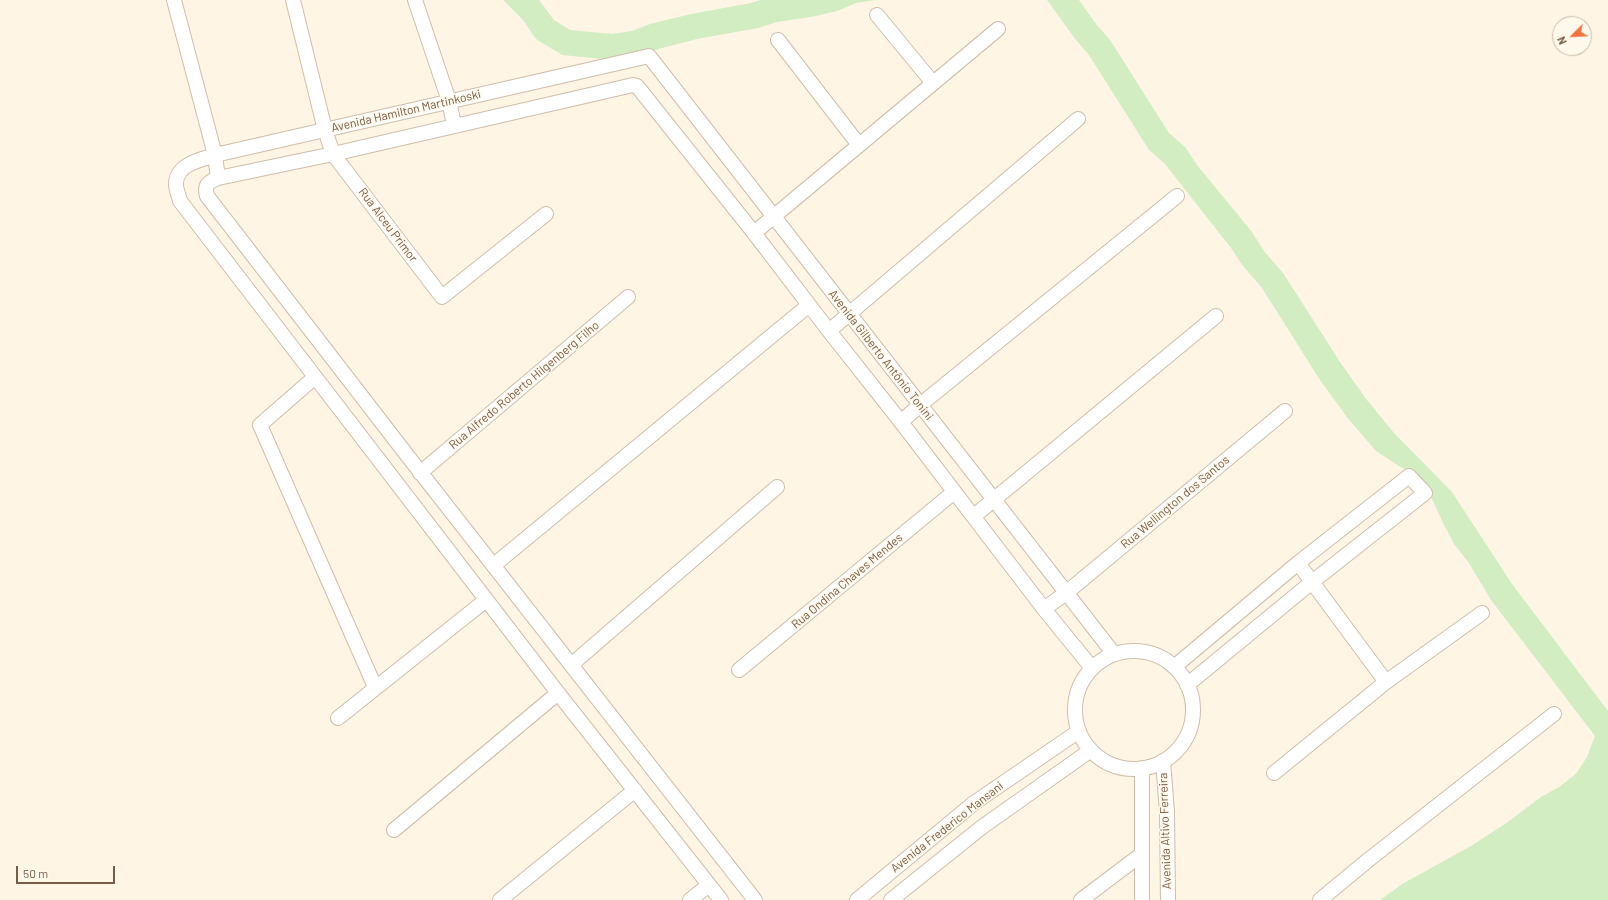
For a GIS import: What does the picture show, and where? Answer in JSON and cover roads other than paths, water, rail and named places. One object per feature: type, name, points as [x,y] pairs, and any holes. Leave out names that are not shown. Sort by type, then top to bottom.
[{"type":"street","points":[[174,0],[215,155],[212,181],[205,190],[207,196],[420,473],[494,565],[755,900]]},
{"type":"street","name":"Rua Alceu Primor","points":[[293,0],[325,130],[333,154],[442,297],[546,214]]},
{"type":"street","points":[[415,0],[449,101],[454,125]]},
{"type":"street","points":[[877,15],[933,83]]},
{"type":"street","points":[[754,233],[998,28]]},
{"type":"street","points":[[778,40],[859,145]]},
{"type":"street","name":"Avenida Hamilton Martinkoski","points":[[315,377],[180,201],[175,183],[178,174],[188,165],[215,155],[649,56]]},
{"type":"street","name":"Avenida Gilberto Antônio Tonini","points":[[649,56],[1114,654]]},
{"type":"street","name":"Avenida Hamilton Martinkoski","points":[[212,181],[633,85]]},
{"type":"street","name":"Avenida Gilberto Antônio Tonini","points":[[633,85],[641,89],[829,331],[902,422],[1044,609],[1092,668]]},
{"type":"street","points":[[829,331],[1078,120]]},
{"type":"street","points":[[902,422],[920,405],[1176,196]]},
{"type":"street","name":"Rua Alfredo Roberto Hilgenberg Filho","points":[[420,473],[628,297]]},
{"type":"street","points":[[494,565],[809,305]]},
{"type":"street","points":[[974,516],[1216,316]]},
{"type":"street","points":[[375,687],[260,425],[315,377],[558,693],[721,900]]},
{"type":"street","name":"Rua Wellington dos Santos","points":[[1044,609],[1066,593],[1285,411]]},
{"type":"street","points":[[1174,667],[1298,563],[1409,476],[1425,493],[1312,582],[1187,685]]},
{"type":"street","points":[[571,665],[777,488]]},
{"type":"street","name":"Rua Ondina Chaves Mendes","points":[[739,670],[954,492]]},
{"type":"street","points":[[1298,563],[1386,682]]},
{"type":"street","points":[[338,718],[486,600]]},
{"type":"street","points":[[1274,774],[1386,682],[1482,613]]},
{"type":"street","points":[[1135,651],[1146,652],[1166,660],[1174,667],[1187,685],[1192,706],[1190,728],[1179,747],[1163,761],[1142,768],[1130,768],[1114,765],[1099,757],[1091,750],[1079,731],[1076,721],[1076,700],[1083,680],[1092,668],[1105,658],[1114,654],[1135,651]]},
{"type":"street","points":[[394,830],[558,693]]},
{"type":"street","points":[[1320,900],[1367,861],[1554,714]]},
{"type":"street","name":"Avenida Frederico Mansani","points":[[856,900],[974,803],[1079,731]]},
{"type":"street","name":"Avenida Frederico Mansani","points":[[891,900],[982,827],[1091,750]]},
{"type":"street","name":"Avenida Altivo Ferreira","points":[[1163,761],[1167,812],[1168,900]]},
{"type":"street","name":"Avenida Altivo Ferreira","points":[[1142,768],[1142,900]]},
{"type":"street","points":[[500,900],[635,790]]},
{"type":"street","points":[[1081,900],[1142,854]]},
{"type":"street","points":[[690,900],[709,885]]}]
